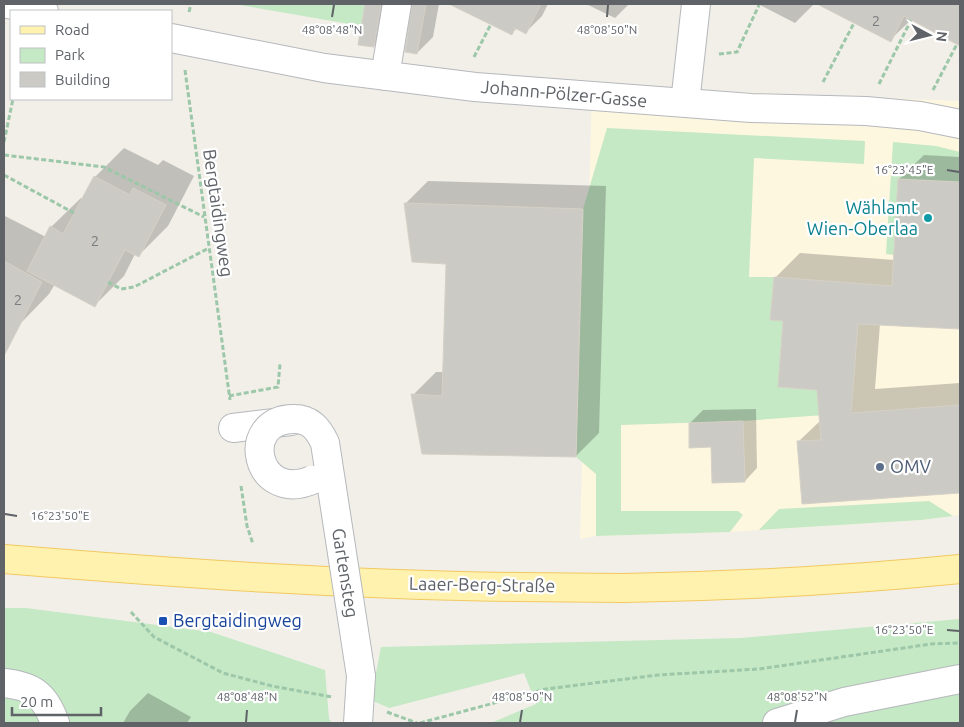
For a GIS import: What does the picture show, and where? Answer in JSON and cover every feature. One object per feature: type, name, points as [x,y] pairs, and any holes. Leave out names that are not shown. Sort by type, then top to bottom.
[{"type":"main road","name":"Laaer-Berg-Straße","points":[[4,559],[276,579],[453,586],[613,588],[804,581],[960,569]]},
{"type":"street","points":[[8,4],[39,10]]},
{"type":"street","points":[[386,76],[396,4]]},
{"type":"street","points":[[685,103],[696,4]]},
{"type":"street","name":"Johann-Pölzer-Gasse","points":[[172,38],[324,68],[485,88],[751,108],[866,111],[920,116],[960,124]]},
{"type":"street","name":"Gartensteg","points":[[234,428],[287,420],[314,426],[325,439],[325,455],[321,470],[312,480],[304,484],[286,484],[276,481],[262,467],[261,440],[270,425],[287,420],[306,421],[314,426],[320,433],[325,443],[360,701]]},
{"type":"street","points":[[776,723],[844,702],[960,679]]},
{"type":"street","points":[[4,682],[22,685],[41,696],[55,723]]},
{"type":"path","points":[[690,58],[736,52],[759,6]]},
{"type":"path","points":[[876,92],[911,20]]},
{"type":"path","points":[[819,90],[854,23]]},
{"type":"path","points":[[473,59],[491,24]]},
{"type":"path","points":[[931,95],[957,44]]},
{"type":"path","name":"Bergtaidingweg","points":[[184,63],[234,428]]},
{"type":"path","points":[[4,142],[13,100]]},
{"type":"path","points":[[4,155],[104,167],[204,217]]},
{"type":"path","points":[[4,175],[74,213]]},
{"type":"path","points":[[108,282],[121,289],[134,287],[209,248]]},
{"type":"path","points":[[229,396],[278,387],[280,364]]},
{"type":"path","points":[[240,477],[247,526],[253,544]]},
{"type":"path","points":[[131,612],[154,638],[223,673],[272,686],[360,701],[416,723]]},
{"type":"path","points":[[420,723],[546,689],[658,675],[759,669],[931,644],[960,643]]},
{"type":"shaded area","points":[[592,86],[960,101],[960,515],[921,520],[730,532],[596,536],[580,539]]},
{"type":"green space","points":[[234,4],[365,4],[361,26]]},
{"type":"green space","points":[[607,128],[865,141],[864,164],[754,158],[749,277],[774,277],[770,319],[783,321],[778,387],[852,393],[852,413],[743,421],[621,425],[621,511],[738,511],[743,515],[730,532],[596,536],[596,474],[576,457],[583,209]]},
{"type":"green space","points":[[893,142],[936,146],[960,152],[960,182],[898,179],[894,255],[886,254]]},
{"type":"green space","points":[[929,501],[953,516],[921,520],[759,530],[779,509]]},
{"type":"green space","points":[[4,608],[26,608],[211,632],[325,670],[329,719],[332,723],[4,723]]},
{"type":"green space","points":[[960,619],[960,723],[491,723],[536,704],[524,673],[389,708],[371,700],[381,647],[741,638]]},
{"type":"building","points":[[365,4],[381,4],[374,47],[358,45]]},
{"type":"building","points":[[412,4],[426,4],[417,54],[405,52]]},
{"type":"building","points":[[449,4],[541,4],[526,34],[515,28],[512,35]]},
{"type":"building","points":[[817,4],[960,4],[960,46],[904,16],[891,42]]},
{"type":"building","points":[[94,176],[130,195],[133,188],[166,205],[139,257],[125,250],[95,307],[27,271],[50,226],[63,234]]},
{"type":"building","points":[[898,179],[960,182],[960,329],[858,324],[851,413],[960,405],[960,493],[802,504],[797,441],[821,440],[817,390],[778,387],[783,321],[770,320],[774,277],[892,286]]},
{"type":"building","points":[[404,203],[583,209],[576,457],[422,454],[411,394],[442,396],[446,264],[412,262]]},
{"type":"building","points":[[4,261],[42,282],[4,356]]},
{"type":"building","points":[[743,421],[745,482],[712,483],[711,447],[689,448],[689,423]]},
{"type":"place","name":"Wählamt Wien-Oberlaa","points":[[928,218]]},
{"type":"place","name":"OMV","points":[[880,467]]},
{"type":"place","name":"Bergtaidingweg","points":[[163,621]]}]
